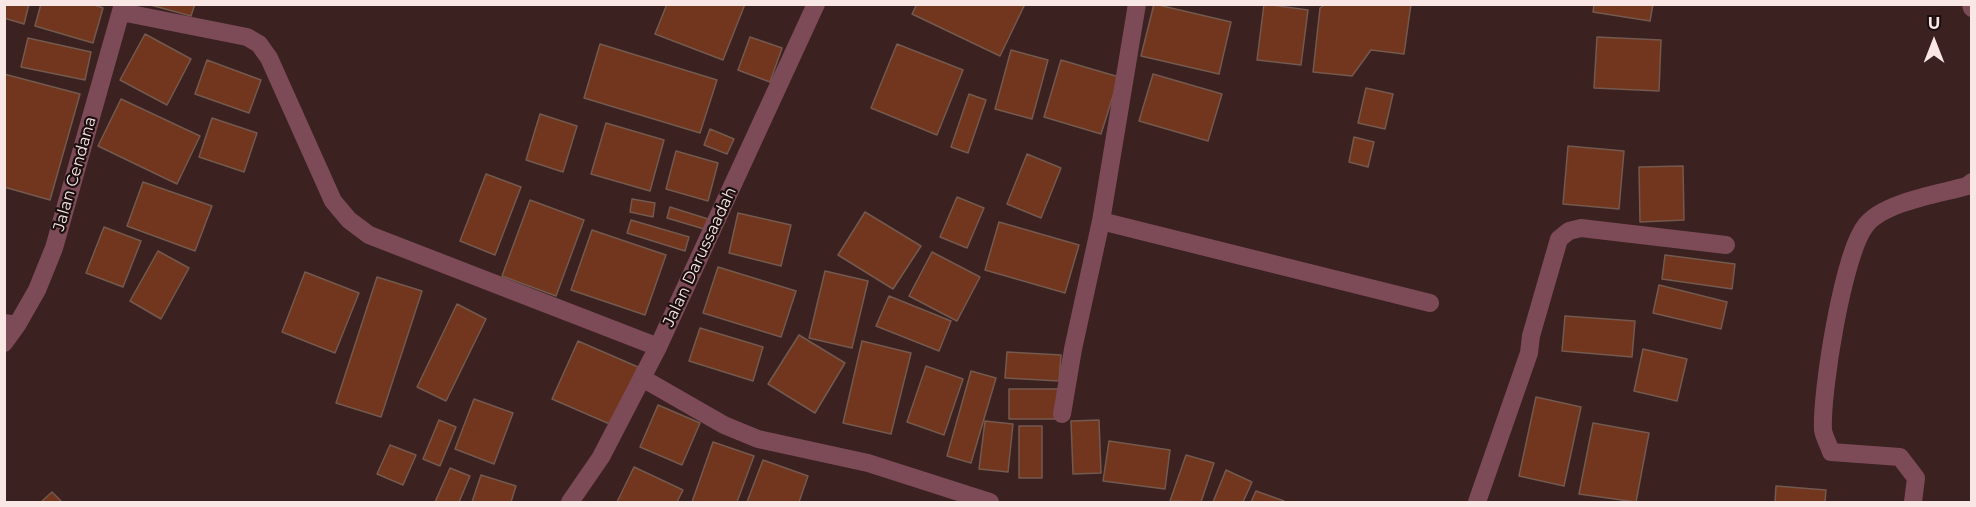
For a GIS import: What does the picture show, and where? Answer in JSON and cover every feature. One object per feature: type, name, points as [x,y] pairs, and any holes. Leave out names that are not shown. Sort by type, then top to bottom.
[{"type":"street","name":"Jalan Darussaadah","points":[[570,502],[601,457],[658,347],[816,4]]},
{"type":"street","points":[[1062,414],[1072,349],[1101,221],[1137,4]]},
{"type":"street","points":[[122,8],[247,37],[259,44],[269,58],[333,201],[349,220],[369,235],[658,347]]},
{"type":"street","name":"Jalan Cendana","points":[[4,343],[11,324],[37,290],[54,248],[122,8]]},
{"type":"street","points":[[1913,502],[1916,478],[1900,456],[1831,452],[1823,432],[1833,329],[1854,249],[1865,225],[1882,211],[1967,186],[1971,182]]},
{"type":"street","points":[[1101,221],[1430,303]]},
{"type":"street","points":[[1477,502],[1530,353],[1531,336],[1559,240],[1569,231],[1581,228],[1726,245]]},
{"type":"street","points":[[642,378],[724,424],[758,439],[868,462],[990,502]]},
{"type":"building","points":[[4,4],[29,4],[24,24],[4,18]]},
{"type":"building","points":[[41,4],[92,4],[103,8],[93,43],[35,26]]},
{"type":"building","points":[[147,4],[195,4],[191,16]]},
{"type":"building","points":[[667,4],[745,4],[723,60],[655,34]]},
{"type":"building","points":[[917,4],[1025,4],[1000,56],[912,14]]},
{"type":"building","points":[[1154,4],[1231,22],[1219,74],[1141,56]]},
{"type":"building","points":[[1264,4],[1308,10],[1301,65],[1257,60]]},
{"type":"building","points":[[1326,4],[1411,4],[1404,54],[1371,50],[1352,76],[1313,72],[1320,8]]},
{"type":"building","points":[[1594,4],[1653,4],[1650,21],[1593,12]]},
{"type":"building","points":[[145,34],[191,59],[167,105],[120,80]]},
{"type":"building","points":[[750,37],[782,48],[770,82],[738,70]]},
{"type":"building","points":[[1597,37],[1661,40],[1659,91],[1594,88]]},
{"type":"building","points":[[28,38],[91,52],[85,80],[21,67]]},
{"type":"building","points":[[600,44],[717,80],[700,133],[584,98]]},
{"type":"building","points":[[897,44],[963,70],[937,135],[871,108]]},
{"type":"building","points":[[1011,50],[1048,60],[1032,119],[995,109]]},
{"type":"building","points":[[207,60],[261,80],[249,113],[195,94]]},
{"type":"building","points":[[1061,60],[1119,77],[1101,134],[1044,117]]},
{"type":"building","points":[[4,74],[80,94],[50,200],[4,187]]},
{"type":"building","points":[[1153,74],[1222,94],[1208,141],[1139,121]]},
{"type":"building","points":[[1366,88],[1393,94],[1385,129],[1358,123]]},
{"type":"building","points":[[969,94],[986,100],[968,153],[951,147]]},
{"type":"building","points":[[121,99],[200,136],[177,184],[98,146]]},
{"type":"building","points":[[540,114],[577,126],[563,172],[526,160]]},
{"type":"building","points":[[212,118],[257,133],[244,172],[199,157]]},
{"type":"building","points":[[606,123],[664,140],[650,191],[591,174]]},
{"type":"building","points":[[710,129],[734,139],[727,154],[704,145]]},
{"type":"building","points":[[1354,137],[1374,142],[1368,167],[1349,162]]},
{"type":"building","points":[[1568,146],[1624,151],[1619,209],[1563,204]]},
{"type":"building","points":[[676,151],[718,163],[708,201],[666,189]]},
{"type":"building","points":[[1027,154],[1061,168],[1041,218],[1007,204]]},
{"type":"building","points":[[1683,166],[1684,220],[1640,222],[1639,167]]},
{"type":"building","points":[[486,174],[521,187],[495,255],[460,241]]},
{"type":"building","points":[[143,182],[212,206],[195,251],[127,226]]},
{"type":"building","points":[[957,197],[984,208],[967,248],[940,237]]},
{"type":"building","points":[[632,199],[655,203],[653,217],[630,212]]},
{"type":"building","points":[[530,200],[584,220],[556,296],[502,276]]},
{"type":"building","points":[[670,207],[708,219],[704,229],[667,218]]},
{"type":"building","points":[[865,212],[921,246],[893,289],[838,255]]},
{"type":"building","points":[[738,213],[791,225],[781,266],[729,253]]},
{"type":"building","points":[[631,220],[689,237],[685,251],[627,233]]},
{"type":"building","points":[[999,222],[1079,245],[1065,293],[985,270]]},
{"type":"building","points":[[104,227],[141,241],[123,287],[86,273]]},
{"type":"building","points":[[592,230],[666,255],[645,315],[571,290]]},
{"type":"building","points":[[158,251],[189,268],[161,319],[130,301]]},
{"type":"building","points":[[932,252],[980,277],[957,321],[909,296]]},
{"type":"building","points":[[1665,255],[1735,264],[1732,289],[1662,279]]},
{"type":"building","points":[[718,267],[796,291],[781,337],[703,313]]},
{"type":"building","points":[[825,271],[868,281],[852,348],[809,338]]},
{"type":"building","points":[[305,272],[359,293],[335,353],[282,332]]},
{"type":"building","points":[[377,277],[422,291],[381,417],[336,403]]},
{"type":"building","points":[[1659,285],[1727,302],[1721,329],[1653,313]]},
{"type":"building","points":[[889,296],[951,321],[939,351],[876,326]]},
{"type":"building","points":[[457,304],[486,319],[446,401],[417,387]]},
{"type":"building","points":[[1565,316],[1635,321],[1632,357],[1562,351]]},
{"type":"building","points":[[700,328],[763,347],[753,381],[689,361]]},
{"type":"building","points":[[799,335],[845,363],[815,413],[768,384]]},
{"type":"building","points":[[578,341],[638,367],[612,425],[552,399]]},
{"type":"building","points":[[862,341],[911,353],[891,434],[843,423]]},
{"type":"building","points":[[1643,349],[1687,359],[1677,401],[1634,391]]},
{"type":"building","points":[[1007,352],[1061,355],[1059,381],[1005,378]]},
{"type":"building","points":[[926,366],[963,379],[944,435],[907,422]]},
{"type":"building","points":[[971,371],[996,378],[971,463],[947,456]]},
{"type":"building","points":[[1009,389],[1060,389],[1060,419],[1009,419]]},
{"type":"building","points":[[1536,397],[1581,407],[1564,486],[1519,476]]},
{"type":"building","points":[[474,399],[513,413],[494,464],[455,449]]},
{"type":"building","points":[[658,405],[700,423],[682,465],[640,447]]},
{"type":"building","points":[[439,420],[456,427],[440,466],[423,459]]},
{"type":"building","points":[[1099,420],[1101,473],[1073,474],[1071,421]]},
{"type":"building","points":[[985,421],[1013,424],[1008,472],[979,469]]},
{"type":"building","points":[[1593,423],[1649,433],[1636,502],[1579,494]]},
{"type":"building","points":[[1019,426],[1042,426],[1042,478],[1019,478]]},
{"type":"building","points":[[1109,441],[1170,450],[1165,489],[1103,481]]},
{"type":"building","points":[[713,442],[754,456],[737,502],[692,502]]},
{"type":"building","points":[[390,445],[416,455],[403,485],[377,474]]},
{"type":"building","points":[[1186,455],[1214,463],[1201,502],[1170,501]]},
{"type":"building","points":[[763,460],[808,476],[799,502],[747,502]]},
{"type":"building","points":[[634,467],[683,490],[677,502],[617,502]]},
{"type":"building","points":[[450,468],[470,476],[459,502],[435,502]]},
{"type":"building","points":[[1226,470],[1252,482],[1243,502],[1213,502]]},
{"type":"building","points":[[481,475],[516,486],[511,502],[472,502]]},
{"type":"building","points":[[1776,486],[1826,490],[1825,502],[1775,502]]},
{"type":"building","points":[[1256,491],[1284,501],[1251,502]]},
{"type":"building","points":[[52,492],[62,502],[41,502]]}]
